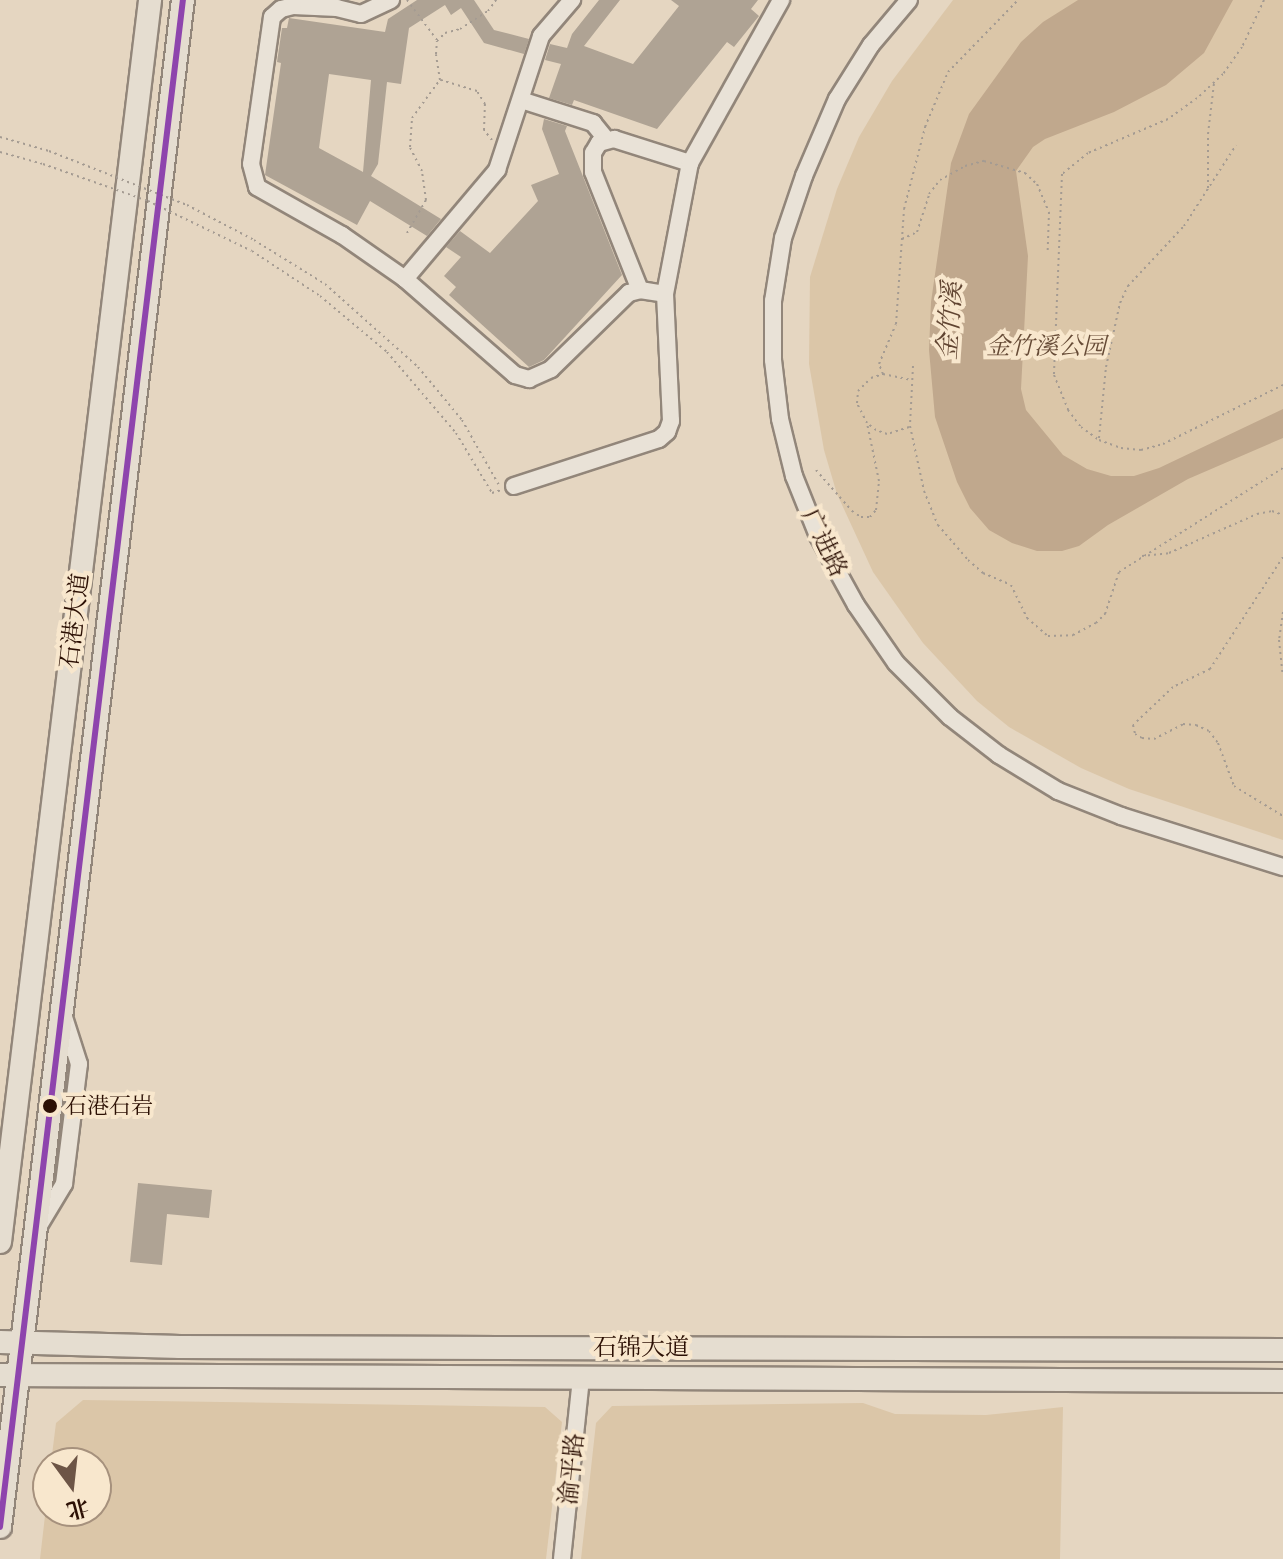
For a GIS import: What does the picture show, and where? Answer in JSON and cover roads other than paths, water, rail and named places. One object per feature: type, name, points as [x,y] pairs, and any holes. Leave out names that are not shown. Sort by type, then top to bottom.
[{"type":"main road","name":"石港大道","points":[[0,1242],[150,0]]},
{"type":"main road","name":"石港大道","points":[[0,1527],[11,1343],[35,1232],[183,0]]},
{"type":"main road","name":"石锦大道","points":[[11,1343],[180,1347],[1283,1350]]},
{"type":"main road","points":[[180,1347],[169,1362],[172,1372],[180,1377]]},
{"type":"main road","name":"石锦大道","points":[[9,1375],[1283,1381]]},
{"type":"street","points":[[391,0],[361,14],[338,4],[293,6],[281,9],[272,17],[252,176],[267,194],[342,235],[405,279],[515,375],[529,379],[551,369],[617,301],[640,290],[665,294]]},
{"type":"street","points":[[405,279],[487,187],[497,170],[541,36],[572,0]]},
{"type":"street","points":[[514,486],[659,439],[667,432],[671,421],[665,294],[690,163],[781,0]]},
{"type":"street","name":"广进路","points":[[909,0],[871,45],[837,99],[804,176],[783,238],[773,301],[773,360],[780,419],[794,476],[818,536],[856,605],[896,663],[950,717],[999,755],[1058,791],[1121,816],[1283,867]]},
{"type":"street","points":[[521,100],[593,123],[606,139],[690,163]]},
{"type":"street","points":[[606,139],[593,153],[593,172],[640,290]]},
{"type":"street","name":"渝平路","points":[[562,1559],[581,1379]]},
{"type":"water","name":"金竹溪","points":[[1078,0],[1233,0],[1204,53],[1166,85],[1114,112],[1045,139],[1033,147],[1016,171],[1028,256],[1021,389],[1026,410],[1063,455],[1087,469],[1111,476],[1134,476],[1159,468],[1283,409],[1283,438],[1188,479],[1108,525],[1079,546],[1062,551],[1037,551],[1012,543],[989,530],[970,508],[957,482],[935,417],[929,350],[931,302],[951,163],[969,114],[1021,42],[1043,22]]},
{"type":"place","name":"石港石岩","points":[[50,1106]]},
{"type":"park label","name":"金竹溪公园","points":[[1046,347]]}]
